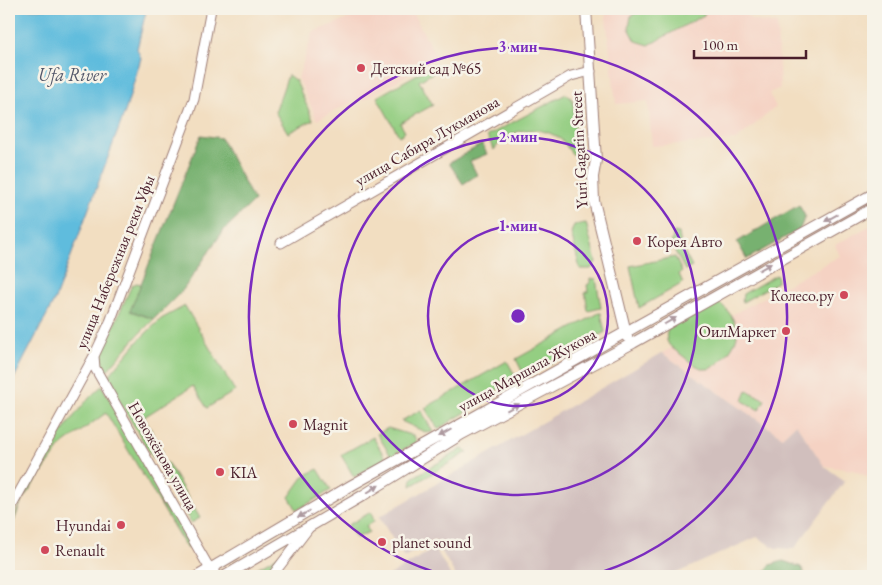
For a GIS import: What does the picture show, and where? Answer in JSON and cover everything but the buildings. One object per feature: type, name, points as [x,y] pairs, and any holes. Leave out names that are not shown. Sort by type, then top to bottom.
[{"type":"main road","name":"Yuri Gagarin Street","points":[[586,9],[596,160],[593,177],[594,201],[625,333],[630,344]]},
{"type":"main road","name":"улица Маршала Жукова","points":[[198,576],[215,572],[360,481],[873,194]]},
{"type":"main road","name":"улица Маршала Жукова","points":[[226,576],[462,434],[630,344],[873,208]]},
{"type":"street","name":"улица Набережная реки Уфы","points":[[9,511],[94,356],[110,322],[194,99],[210,9]]},
{"type":"street","name":"улица Сабира Лукманова","points":[[281,243],[571,76],[590,72]]},
{"type":"street","name":"Новожёнова улица","points":[[94,356],[96,368],[206,564],[215,572]]},
{"type":"street","points":[[272,576],[310,526]]},
{"type":"shaded area","name":"Детский сад №65","points":[[358,9],[397,9],[414,15],[437,58],[362,101],[360,98],[317,120],[298,78],[313,32],[355,16]]},
{"type":"shaded area","points":[[605,9],[740,9],[752,20],[777,24],[780,88],[769,93],[776,107],[736,140],[652,146],[648,101],[616,104]]},
{"type":"shaded area","points":[[873,224],[873,479],[853,470],[824,466],[796,424],[782,437],[662,353],[840,256],[835,245]]},
{"type":"shaded area","points":[[662,353],[782,437],[796,424],[824,466],[845,481],[794,549],[775,548],[757,537],[670,576],[456,576],[435,540],[404,557],[379,517]]},
{"type":"shaded area","points":[[435,548],[451,576],[388,576]]},
{"type":"green space","points":[[643,9],[706,9],[704,15],[649,45],[636,41],[629,28],[631,16]]},
{"type":"green space","points":[[435,64],[438,70],[419,81],[433,105],[400,123],[405,132],[399,136],[377,97]]},
{"type":"green space","points":[[288,75],[296,81],[313,120],[288,133],[275,112]]},
{"type":"green space","points":[[566,94],[573,100],[577,157],[559,138],[542,131],[533,130],[524,130],[507,137],[494,150],[487,136]]},
{"type":"green space","points":[[201,135],[221,138],[254,201],[223,231],[183,290],[154,319],[130,311]]},
{"type":"green space","points":[[482,144],[487,154],[470,161],[477,175],[463,184],[449,163]]},
{"type":"green space","points":[[799,205],[805,216],[800,229],[747,259],[737,242]]},
{"type":"green space","points":[[586,223],[596,262],[591,269],[580,269],[571,233],[574,225]]},
{"type":"green space","points":[[674,232],[679,233],[681,246],[692,267],[685,270],[671,244]]},
{"type":"green space","points":[[675,257],[682,272],[679,274],[683,283],[639,308],[630,266]]},
{"type":"green space","points":[[776,275],[778,277],[777,282],[742,301],[743,294]]},
{"type":"green space","points":[[590,278],[596,279],[601,308],[588,311],[585,292],[588,292],[587,285],[590,283]]},
{"type":"green space","points":[[141,284],[131,311],[154,319],[104,374],[98,364],[99,358],[132,285]]},
{"type":"green space","points":[[714,301],[723,306],[730,314],[737,329],[737,334],[734,344],[726,356],[715,366],[705,369],[694,365],[672,348],[667,340],[667,333],[668,328]]},
{"type":"green space","points":[[185,306],[235,391],[207,408],[193,386],[144,417],[163,452],[153,458],[106,379],[139,340],[161,319]]},
{"type":"green space","points":[[601,313],[605,332],[539,369],[523,373],[516,359]]},
{"type":"green space","points":[[507,361],[516,377],[515,380],[438,429],[425,408]]},
{"type":"green space","points":[[102,386],[193,545],[187,549],[106,413],[62,445],[22,500],[47,455],[76,413]]},
{"type":"green space","points":[[747,390],[765,400],[759,410],[743,401]]},
{"type":"green space","points":[[421,410],[433,432],[427,433],[401,421]]},
{"type":"green space","points":[[388,428],[414,436],[417,442],[391,456],[377,434]]},
{"type":"green space","points":[[373,437],[386,459],[354,477],[341,455]]},
{"type":"green space","points":[[462,449],[468,452],[411,486],[412,478]]},
{"type":"green space","points":[[167,462],[200,518],[191,523],[159,467]]},
{"type":"green space","points":[[318,469],[331,490],[297,510],[289,497],[304,476]]},
{"type":"green space","points":[[22,500],[9,535],[13,519]]},
{"type":"green space","points":[[371,512],[374,521],[366,526],[369,532],[356,538],[348,525]]},
{"type":"green space","points":[[280,555],[268,576],[243,576]]},
{"type":"green space","points":[[783,561],[801,567],[806,576],[762,576],[770,565]]},
{"type":"water","name":"Ufa River","points":[[9,9],[146,9],[146,11],[137,49],[141,58],[126,109],[55,299],[9,388]]},
{"type":"place","name":"Детский сад №65","points":[[361,68]]},
{"type":"place","name":"Корея Авто","points":[[637,241]]},
{"type":"place","name":"Колесо.ру","points":[[844,295]]},
{"type":"place","name":"ОилМаркет","points":[[786,331]]},
{"type":"place","name":"Magnit","points":[[293,424]]},
{"type":"place","name":"KIA","points":[[220,472]]},
{"type":"place","name":"Hyundai","points":[[121,525]]},
{"type":"place","name":"planet sound","points":[[382,542]]},
{"type":"place","name":"Renault","points":[[45,550]]}]
